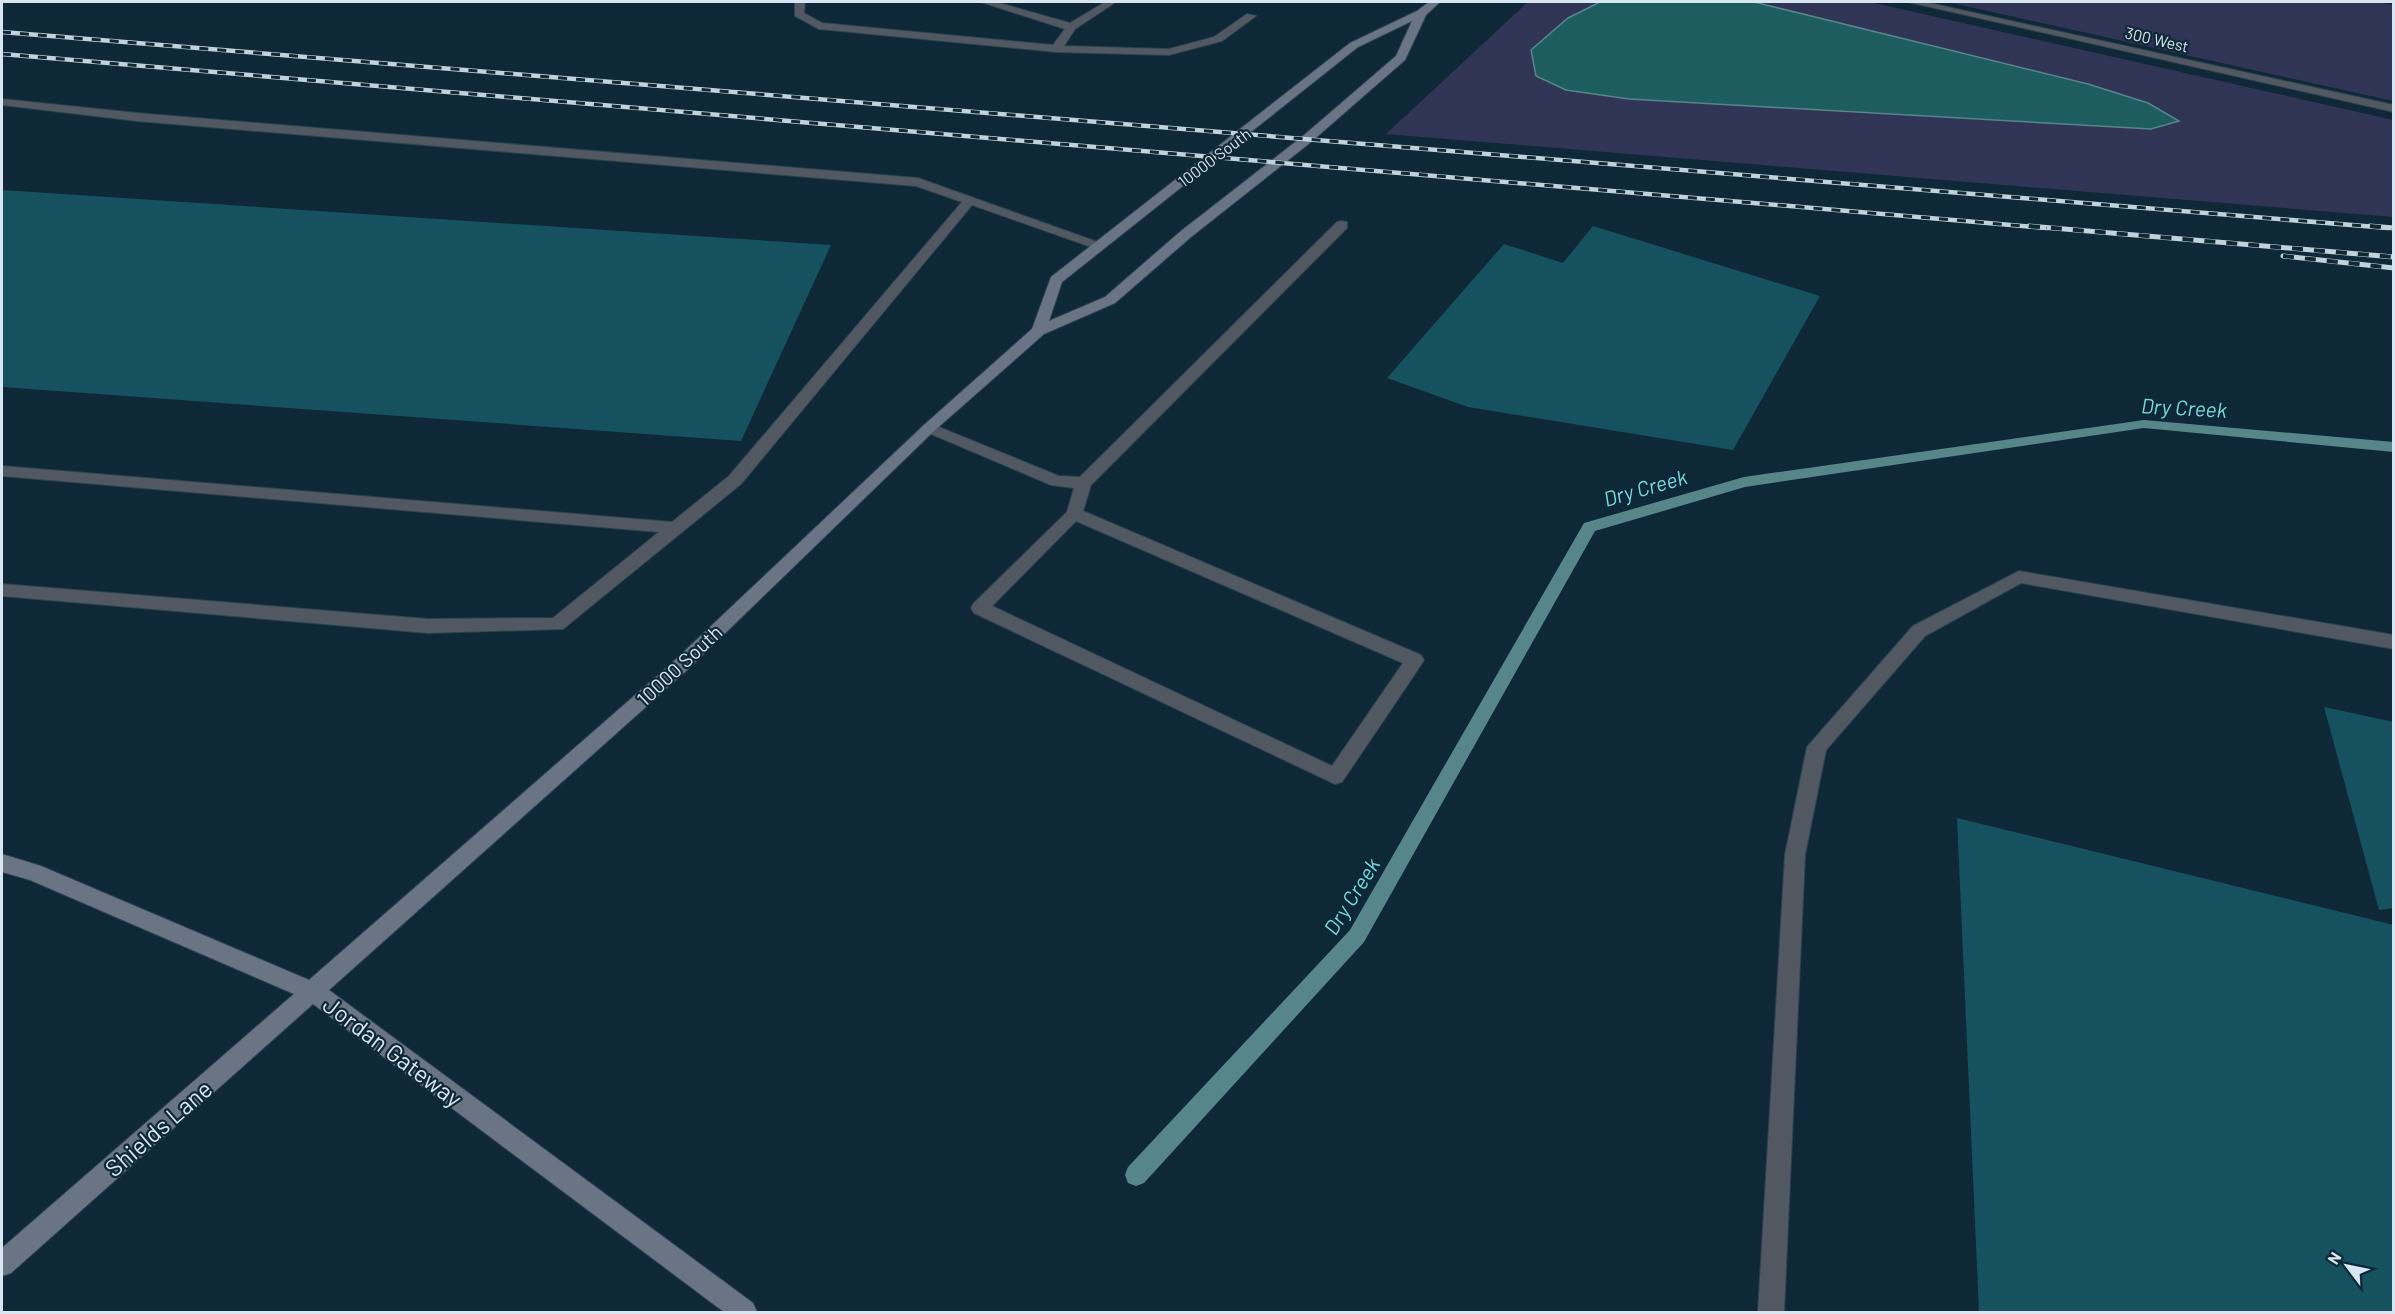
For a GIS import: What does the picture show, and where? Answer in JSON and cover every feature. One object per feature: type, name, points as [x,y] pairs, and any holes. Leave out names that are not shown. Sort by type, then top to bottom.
[{"type":"main road","name":"10000 South","points":[[1039,331],[1056,280],[1276,110],[1354,45],[1420,13],[1435,2]]},
{"type":"main road","name":"10000 South","points":[[314,992],[678,667],[929,428],[1039,331],[1110,300],[1186,234],[1307,139],[1401,58],[1420,13]]},
{"type":"main road","name":"Jordan Gateway","points":[[2,863],[34,872],[314,992],[744,1312]]},
{"type":"main road","name":"Shields Lane","points":[[2,1263],[314,992]]},
{"type":"street","points":[[800,2],[799,14],[819,26],[1056,49],[1169,52],[1218,39],[1251,16]]},
{"type":"street","points":[[986,2],[1071,27]]},
{"type":"street","points":[[1056,49],[1071,27],[1111,2]]},
{"type":"street","name":"300 West","points":[[1913,2],[2394,109]]},
{"type":"street","points":[[2,102],[137,117],[918,182],[1099,245]]},
{"type":"street","points":[[2,590],[428,626],[557,624],[735,480],[970,200]]},
{"type":"street","points":[[1074,514],[1415,660],[1335,776],[980,608],[1074,514],[1084,483],[1342,225]]},
{"type":"street","points":[[929,428],[1057,481],[1084,483]]},
{"type":"street","points":[[2,471],[676,528]]},
{"type":"street","points":[[1771,1312],[1795,855],[1817,747],[1919,631],[2019,577],[2394,642]]},
{"type":"shaded area","points":[[1528,2],[1870,2],[2393,120],[2393,217],[1386,134]]},
{"type":"shaded area","points":[[1600,2],[1754,2],[2088,84],[2148,103],[2179,121],[2151,129],[1629,99],[1566,90],[1536,76],[1531,50],[1568,18]]},
{"type":"shaded area","points":[[1947,2],[2376,2],[2393,5],[2393,101]]},
{"type":"building","points":[[2,190],[831,245],[741,441],[2,387]]},
{"type":"building","points":[[1593,226],[1820,296],[1733,450],[1468,407],[1387,378],[1504,244],[1563,263]]},
{"type":"building","points":[[2324,707],[2394,722],[2394,908],[2379,910]]},
{"type":"building","points":[[1957,818],[2394,925],[2394,1312],[1979,1312]]},
{"type":"waterway","name":"Dry Creek","points":[[1136,1175],[1357,936],[1589,527],[1744,482],[2144,424],[2394,447]]},
{"type":"railway","points":[[2,32],[2388,228]]},
{"type":"railway","points":[[2,54],[2047,228]]},
{"type":"railway","points":[[2029,226],[2394,257]]},
{"type":"railway","points":[[2370,226],[2394,228]]},
{"type":"railway","points":[[2283,256],[2394,268]]}]
